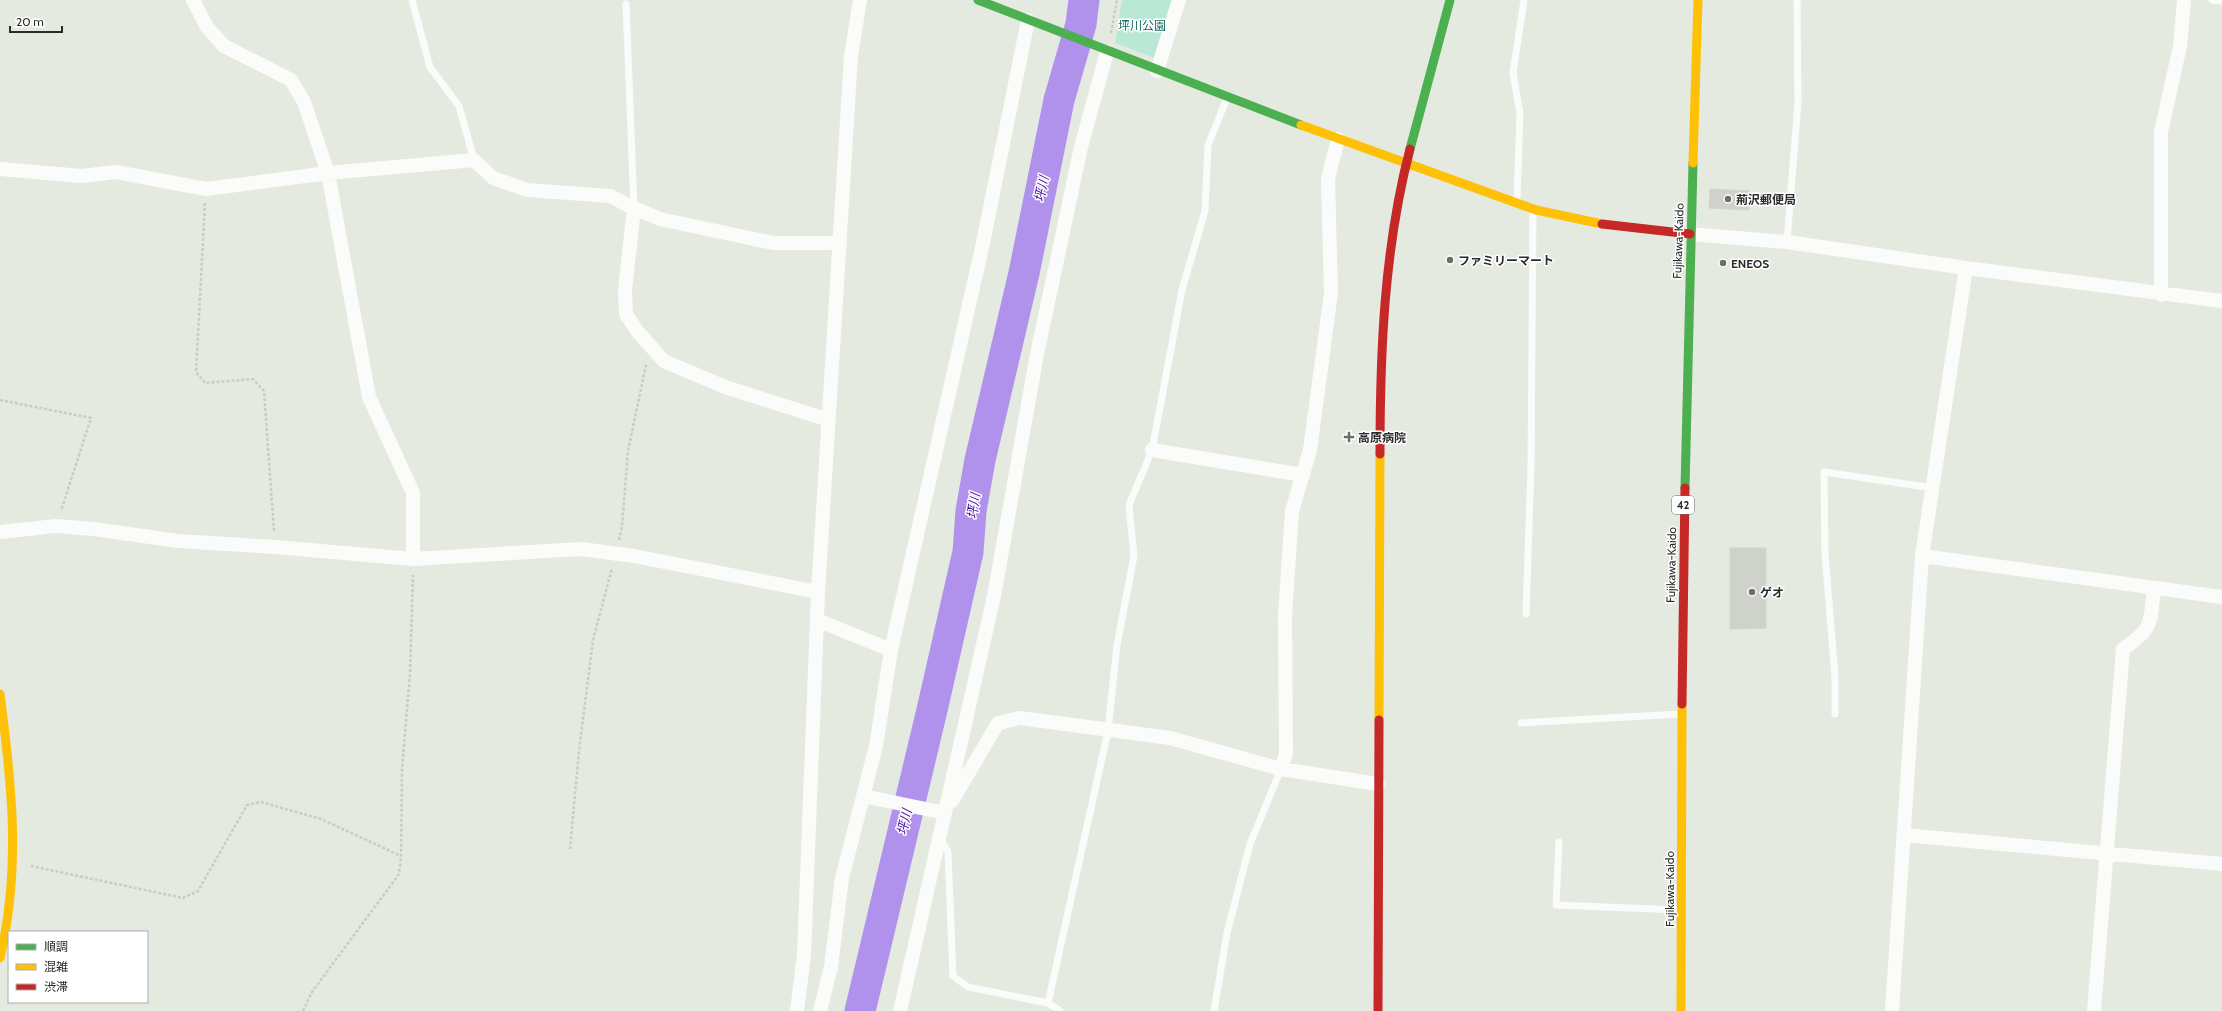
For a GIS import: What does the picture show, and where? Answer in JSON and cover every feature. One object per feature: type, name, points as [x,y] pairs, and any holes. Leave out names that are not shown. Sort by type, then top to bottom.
[{"type":"street","points":[[193,0],[207,27],[224,46],[291,80],[304,102],[328,173],[369,397],[413,493],[414,559]]},
{"type":"street","points":[[796,1011],[804,955],[818,592],[851,56],[860,0]]},
{"type":"street","points":[[978,0],[1102,50],[1407,165],[1517,202],[1556,217],[1690,234],[1787,242],[1966,268],[2222,301]]},
{"type":"street","points":[[1157,71],[1179,0]]},
{"type":"street","points":[[1378,1011],[1380,390],[1390,257],[1399,191],[1450,0]]},
{"type":"street","name":"Fujikawa-Kaido","points":[[1680,1011],[1682,543],[1698,0]]},
{"type":"street","points":[[2161,294],[2161,132],[2180,46],[2184,0]]},
{"type":"street","points":[[820,1011],[831,967],[842,878],[869,797],[891,650],[1032,22]]},
{"type":"street","points":[[900,1011],[940,838],[940,812],[994,596],[1039,346],[1102,50]]},
{"type":"street","points":[[1281,769],[1286,754],[1285,615],[1292,511],[1310,450],[1331,292],[1328,179],[1338,139]]},
{"type":"street","points":[[0,168],[82,176],[116,172],[206,189],[328,173],[474,160],[494,178],[527,190],[611,196],[660,219],[773,242],[840,243]]},
{"type":"street","points":[[634,208],[625,290],[626,314],[650,345],[664,360],[725,387],[829,420]]},
{"type":"street","points":[[1892,1011],[1922,556],[1966,268]]},
{"type":"street","points":[[1152,450],[1303,475]]},
{"type":"street","points":[[0,532],[56,526],[94,529],[178,541],[275,547],[414,559],[581,549],[616,553],[818,592]]},
{"type":"street","points":[[1922,556],[2222,597]]},
{"type":"street","points":[[2094,1011],[2108,853],[2123,649],[2138,639],[2149,627],[2154,588]]},
{"type":"street","points":[[817,620],[891,650]]},
{"type":"street","points":[[0,694],[8,749],[15,831],[7,933],[0,958]]},
{"type":"street","points":[[940,812],[998,723],[1020,718],[1170,738],[1281,769],[1378,784]]},
{"type":"street","points":[[869,797],[940,812]]},
{"type":"street","points":[[1904,835],[2222,864]]},
{"type":"lane","points":[[412,0],[430,67],[459,106],[474,160]]},
{"type":"lane","points":[[1517,202],[1520,113],[1512,73],[1524,0]]},
{"type":"lane","points":[[1787,242],[1798,102],[1797,0]]},
{"type":"lane","points":[[2212,0],[2222,1]]},
{"type":"lane","points":[[626,4],[634,208]]},
{"type":"lane","points":[[1048,1003],[1108,730],[1117,644],[1134,556],[1129,505],[1152,450],[1182,290],[1205,210],[1208,145],[1227,97]]},
{"type":"lane","points":[[1526,614],[1531,466],[1533,209]]},
{"type":"lane","points":[[1835,714],[1835,677],[1825,553],[1824,472],[1933,488]]},
{"type":"lane","points":[[1521,723],[1682,714]]},
{"type":"lane","points":[[1214,1011],[1227,933],[1250,844],[1281,769]]},
{"type":"lane","points":[[940,838],[948,852],[953,976],[968,987],[1048,1003],[1060,1011]]},
{"type":"lane","points":[[1559,842],[1556,905],[1681,910]]},
{"type":"path","points":[[1102,50],[1117,0]]},
{"type":"path","points":[[206,189],[196,372],[206,383],[253,378],[264,391],[275,547]]},
{"type":"path","points":[[570,849],[579,751],[593,640],[622,526],[628,451],[650,345]]},
{"type":"path","points":[[0,400],[91,418],[56,526]]},
{"type":"path","points":[[303,1011],[312,992],[399,874],[401,856],[402,769],[410,674],[414,559]]},
{"type":"path","points":[[13,862],[183,898],[198,891],[247,805],[261,802],[321,819],[401,856]]},
{"type":"green space","name":"坪川公園","points":[[1122,0],[1176,0],[1157,59],[1115,43]]},
{"type":"building","points":[[1710,189],[1749,191],[1749,210],[1709,208]]},
{"type":"building","points":[[1730,548],[1766,548],[1766,628],[1730,629]]},
{"type":"waterway","name":"坪川","points":[[860,1011],[968,552],[971,511],[980,460],[1024,273],[1059,100],[1081,24],[1084,0]]},
{"type":"traffic: fast","points":[[978,0],[1301,125]]},
{"type":"traffic: fast","points":[[1410,149],[1450,0]]},
{"type":"traffic: fast","points":[[1685,488],[1693,163]]},
{"type":"traffic: slow","points":[[1693,163],[1698,0]]},
{"type":"traffic: slow","points":[[1301,125],[1536,210],[1602,224]]},
{"type":"traffic: slow","points":[[1379,720],[1380,454]]},
{"type":"traffic: slow","points":[[0,694],[8,761],[12,826],[11,892],[7,925],[0,958]]},
{"type":"traffic: slow","points":[[1681,1011],[1682,704]]},
{"type":"traffic: jam","points":[[1380,454],[1381,378],[1385,301],[1394,224],[1410,149]]},
{"type":"traffic: jam","points":[[1602,224],[1690,234]]},
{"type":"traffic: jam","points":[[1682,704],[1685,488]]},
{"type":"traffic: jam","points":[[1378,1011],[1379,720]]},
{"type":"place","name":"荊沢郵便局","points":[[1728,199]]},
{"type":"place","name":"ファミリーマート","points":[[1450,260]]},
{"type":"place","name":"ENEOS","points":[[1723,263]]},
{"type":"place","name":"高原病院","points":[[1349,437]]},
{"type":"place","name":"ゲオ","points":[[1752,592]]}]
